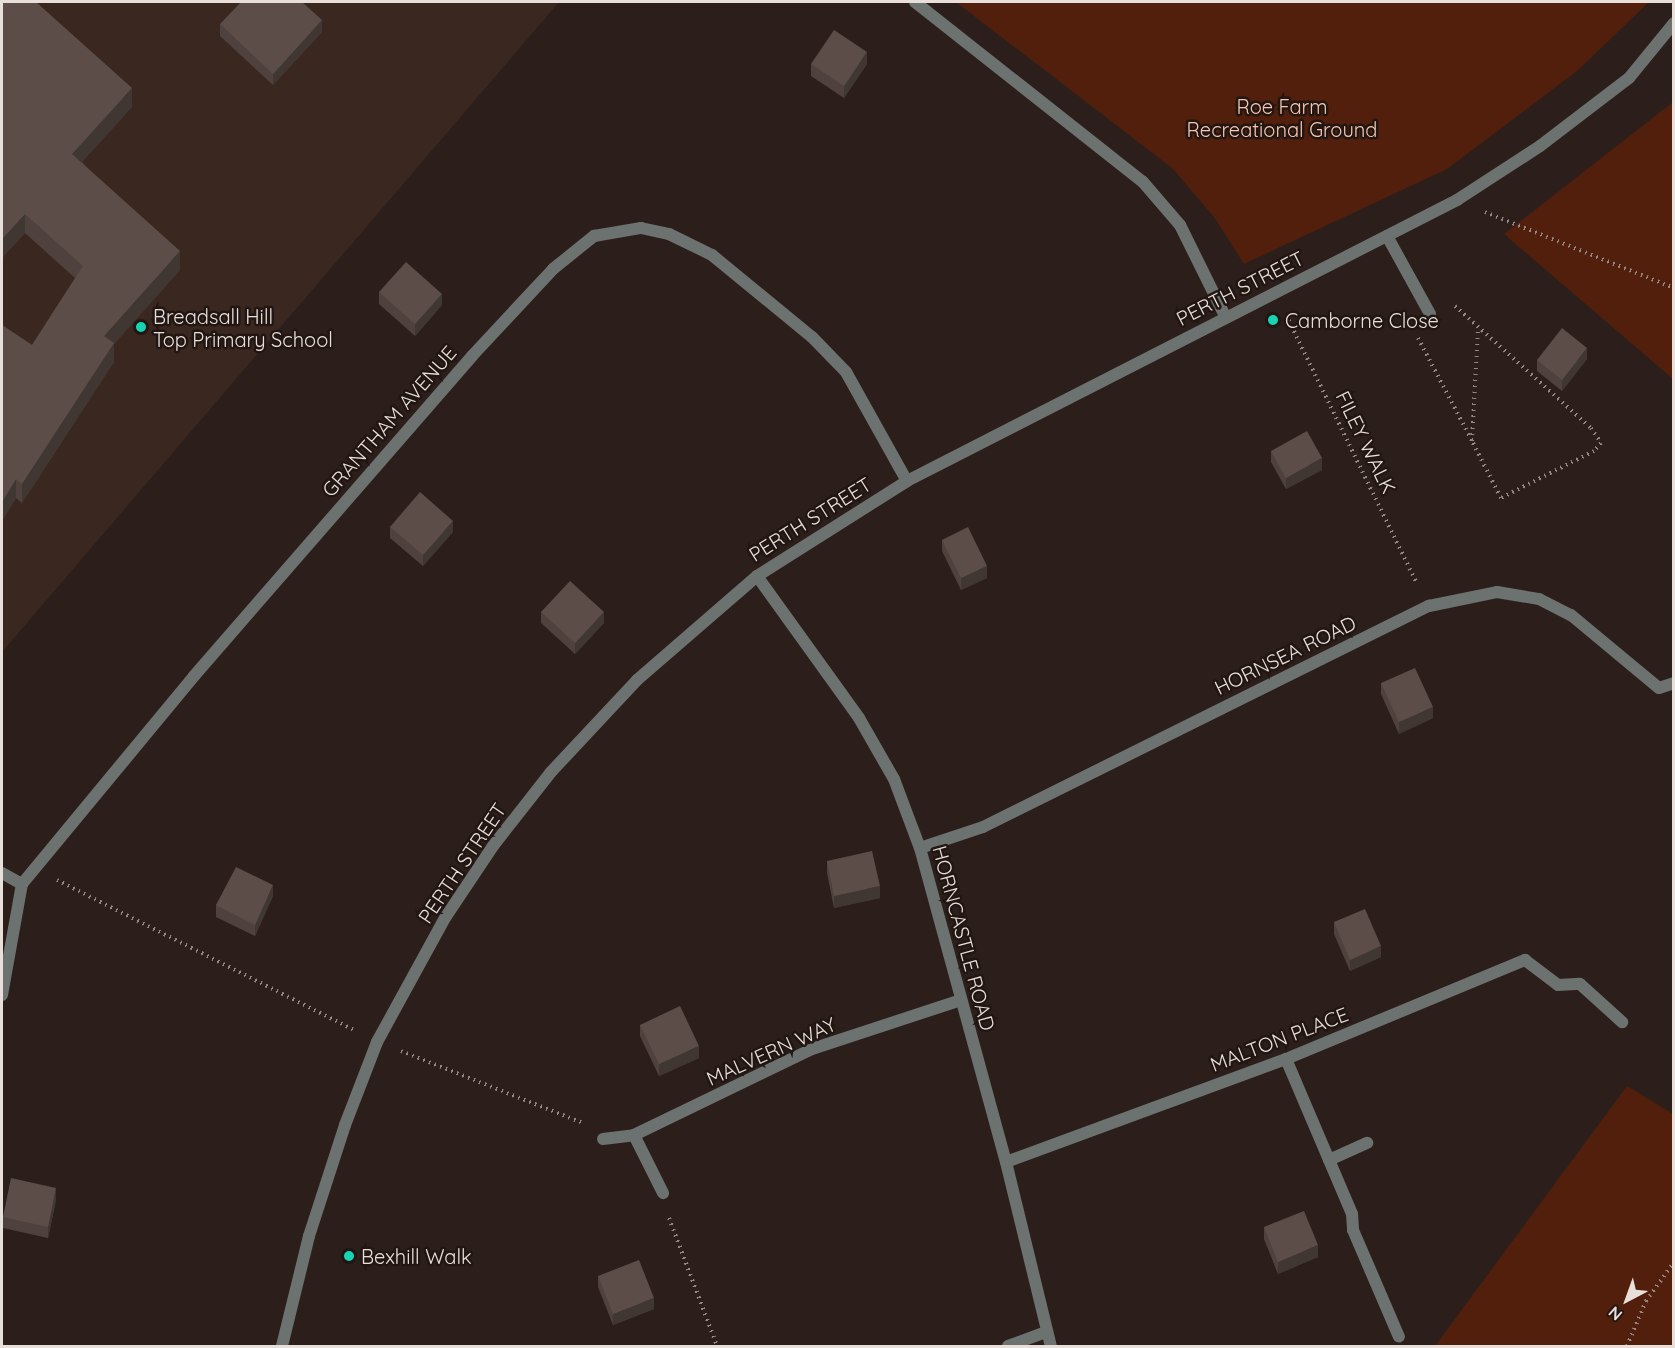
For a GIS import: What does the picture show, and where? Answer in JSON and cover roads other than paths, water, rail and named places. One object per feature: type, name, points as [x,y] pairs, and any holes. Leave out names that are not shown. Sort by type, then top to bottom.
[{"type":"street","points":[[915,2],[1143,182],[1180,225],[1225,316]]},
{"type":"street","name":"PERTH STREET","points":[[282,1347],[313,1225],[345,1125],[377,1042],[445,918],[493,846],[551,772],[637,680],[757,576],[907,481],[1225,316],[1457,200],[1540,146],[1629,78],[1674,23]]},
{"type":"street","name":"GRANTHAM AVENUE","points":[[22,884],[194,676],[472,356],[553,268],[594,236],[641,228],[669,234],[712,255],[812,337],[846,372],[907,481]]},
{"type":"street","points":[[1387,236],[1430,314]]},
{"type":"street","name":"HORNCASTLE ROAD","points":[[757,576],[859,718],[894,778],[920,848],[1006,1162],[1051,1347]]},
{"type":"street","name":"HORNSEA ROAD","points":[[920,848],[983,827],[1429,606],[1497,592],[1539,599],[1571,615],[1659,688],[1674,683]]},
{"type":"street","points":[[2,873],[22,884],[2,995]]},
{"type":"street","name":"MALTON PLACE","points":[[1006,1162],[1286,1059],[1526,960],[1558,985],[1580,984],[1622,1022]]},
{"type":"street","name":"MALVERN WAY","points":[[603,1139],[634,1135],[812,1049],[961,1000]]},
{"type":"street","points":[[1286,1059],[1352,1214],[1353,1230],[1399,1337]]},
{"type":"street","points":[[634,1135],[663,1192]]},
{"type":"street","points":[[1329,1160],[1367,1143]]},
{"type":"street","points":[[1008,1347],[1046,1332]]},
{"type":"place","name":"Camborne Close","points":[[1273,320]]},
{"type":"place","name":"Breadsall Hill Top Primary School","points":[[141,327]]},
{"type":"place","name":"Bexhill Walk","points":[[349,1256]]},
{"type":"park label","name":"Roe Farm Recreational Ground","points":[[1282,118]]}]
